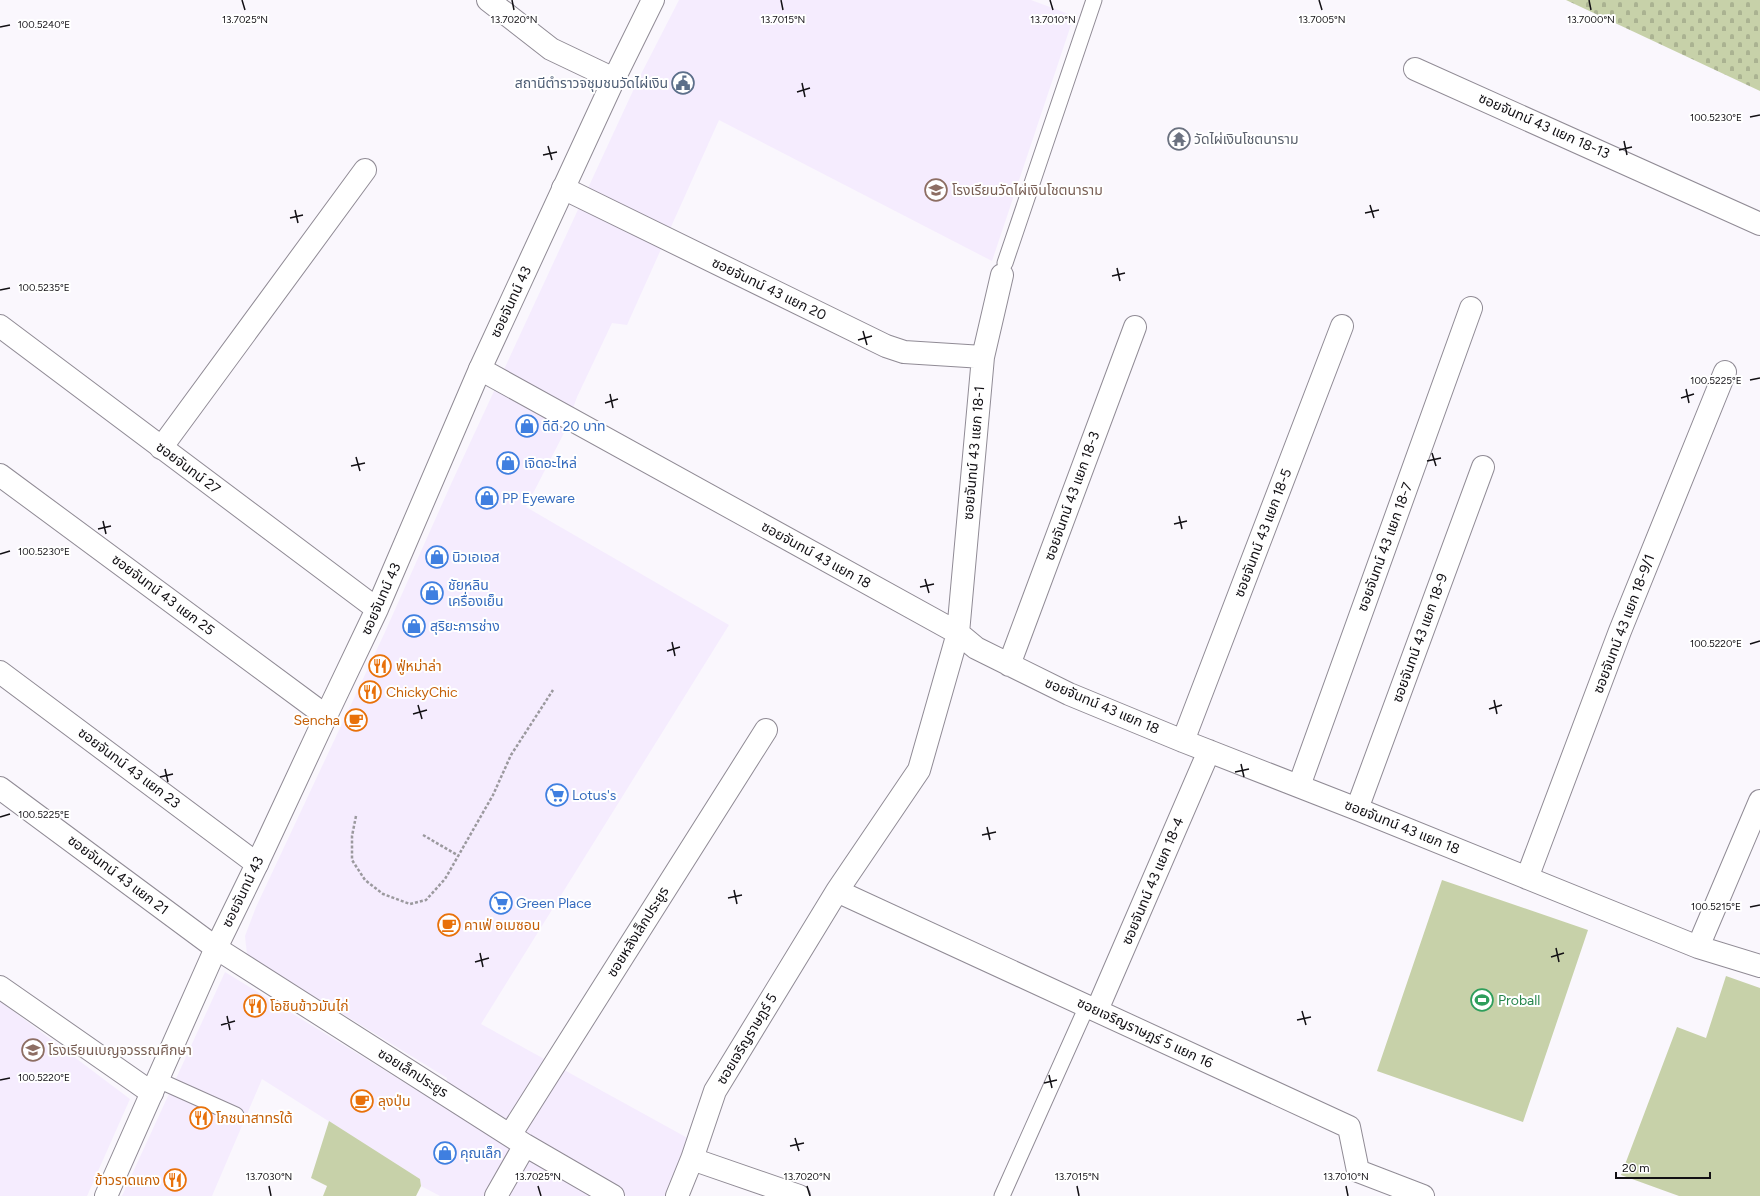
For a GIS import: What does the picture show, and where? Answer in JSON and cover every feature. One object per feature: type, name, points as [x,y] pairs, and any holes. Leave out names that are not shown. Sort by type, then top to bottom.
[{"type":"street","points":[[488,0],[551,49],[614,79]]},
{"type":"street","name":"ซอยจันทน์ 43","points":[[106,1196],[216,948],[377,609],[480,369],[614,79],[653,0]]},
{"type":"street","name":"ซอยจันทน์ 43 แยก 18-13","points":[[1415,69],[1760,224]]},
{"type":"street","points":[[161,448],[365,170]]},
{"type":"street","name":"ซอยจันทน์ 43 แยก 20","points":[[563,188],[886,346],[904,352],[983,357]]},
{"type":"street","name":"ซอยจันทน์ 43 แยก 18-1","points":[[837,891],[919,770],[958,633],[983,357],[1004,269]]},
{"type":"street","name":"ซอยจันทน์ 43 แยก 18-7","points":[[1299,786],[1470,308]]},
{"type":"street","name":"ซอยจันทน์ 27","points":[[0,326],[377,609]]},
{"type":"street","name":"ซอยจันทน์ 43 แยก 18-5","points":[[1183,741],[1342,326]]},
{"type":"street","name":"ซอยจันทน์ 43 แยก 18-3","points":[[1009,665],[1135,327]]},
{"type":"street","name":"ซอยจันทน์ 43 แยก 18","points":[[480,369],[958,633],[976,648],[1069,694],[1183,741],[1357,808],[1698,947],[1760,966]]},
{"type":"street","name":"ซอยจันทน์ 43 แยก 18-9/1","points":[[1527,878],[1620,631],[1725,372]]},
{"type":"street","name":"ซอยจันทน์ 43 แยก 18-9","points":[[1357,808],[1483,467]]},
{"type":"street","name":"ซอยจันทน์ 43 แยก 25","points":[[0,475],[326,716]]},
{"type":"street","name":"ซอยจันทน์ 43 แยก 23","points":[[0,672],[257,864]]},
{"type":"street","name":"ซอยหลังเล็กประยูร","points":[[496,1196],[517,1140],[766,730]]},
{"type":"street","name":"ซอยจันทน์ 43 แยก 18-4","points":[[1092,1008],[1209,751]]},
{"type":"street","name":"ซอยจันทน์ 43 แยก 21","points":[[0,788],[216,948]]},
{"type":"street","points":[[1698,947],[1760,801]]},
{"type":"street","name":"ซอยเจริญราษฎร์ 5 แยก 16","points":[[837,891],[1349,1127],[1358,1171],[1423,1196]]},
{"type":"street","name":"ซอยเจริญราษฎร์ 5","points":[[676,1196],[692,1159],[715,1091],[837,891]]},
{"type":"street","name":"ซอยเล็กประยูร","points":[[216,948],[517,1140],[613,1196]]},
{"type":"street","points":[[0,987],[155,1086]]},
{"type":"street","points":[[692,1159],[800,1196]]},
{"type":"lane","points":[[1004,269],[1094,0]]},
{"type":"lane","points":[[1002,1196],[1092,1008]]},
{"type":"lane","points":[[155,1086],[236,1115]]},
{"type":"path","points":[[356,816],[352,836],[352,860],[365,880],[383,894],[410,904],[426,900],[445,879],[459,856],[494,795],[511,755],[553,690]]},
{"type":"path","points":[[423,835],[459,856]]},
{"type":"shaded area","points":[[679,0],[1031,0],[1074,16],[992,261],[719,120],[627,325],[612,323],[577,397],[564,433],[526,507],[729,625],[481,1024],[693,1141],[669,1196],[627,1196],[446,1085],[447,1078],[247,955],[245,936],[256,907],[385,632],[451,484],[638,80]]},
{"type":"shaded area","points":[[225,972],[509,1147],[596,1196],[440,1196],[421,1186],[420,1179],[262,1079],[212,1196],[122,1196]]},
{"type":"shaded area","name":"โรงเรียนเบญจวรรณศึกษา","points":[[0,1001],[130,1099],[87,1196],[0,1196]]},
{"type":"green space","points":[[1566,0],[1760,0],[1760,91]]},
{"type":"green space","name":"Proball","points":[[1442,880],[1588,930],[1523,1122],[1377,1071]]},
{"type":"green space","points":[[1726,976],[1760,988],[1760,1196],[1679,1196],[1621,1175],[1677,1027],[1706,1038]]},
{"type":"green space","points":[[329,1121],[420,1179],[421,1186],[416,1196],[323,1196],[327,1186],[311,1178]]},
{"type":"place","name":"สถานีตำราวจชุมชนวัดไผ่เงิน","points":[[683,83]]},
{"type":"place","name":"วัดไผ่เงินโชตนาราม","points":[[1179,139]]},
{"type":"place","name":"โรงเรียนวัดไผ่เงินโชตนาราม","points":[[936,190]]},
{"type":"place","name":"ดีดี 20 บาท","points":[[527,426]]},
{"type":"place","name":"เจิดอะไหล่","points":[[508,463]]},
{"type":"place","name":"PP Eyeware","points":[[487,498]]},
{"type":"place","name":"นิวเอเอส","points":[[437,557]]},
{"type":"place","name":"ชัยหลิน เครื่องเย็น","points":[[432,593]]},
{"type":"place","name":"สุริยะการช่าง","points":[[414,626]]},
{"type":"place","name":"ฟู่หม่าล่า","points":[[380,666]]},
{"type":"place","name":"ChickyChic","points":[[370,692]]},
{"type":"place","name":"Sencha","points":[[356,720]]},
{"type":"place","name":"Lotus's","points":[[557,795]]},
{"type":"place","name":"Green Place","points":[[501,903]]},
{"type":"place","name":"คาเฟ่ อเมซอน","points":[[449,925]]},
{"type":"place","name":"Proball","points":[[1482,1000]]},
{"type":"place","name":"โอชินข้าวมันไก่","points":[[255,1006]]},
{"type":"place","name":"โรงเรียนเบญจวรรณศึกษา","points":[[33,1050]]},
{"type":"place","name":"ลุงปุ่น","points":[[362,1101]]},
{"type":"place","name":"โภชนาสาทรใต้","points":[[201,1118]]},
{"type":"place","name":"คุณเล็ก","points":[[445,1153]]},
{"type":"place","name":"ข้าวราดแกง","points":[[175,1180]]}]
